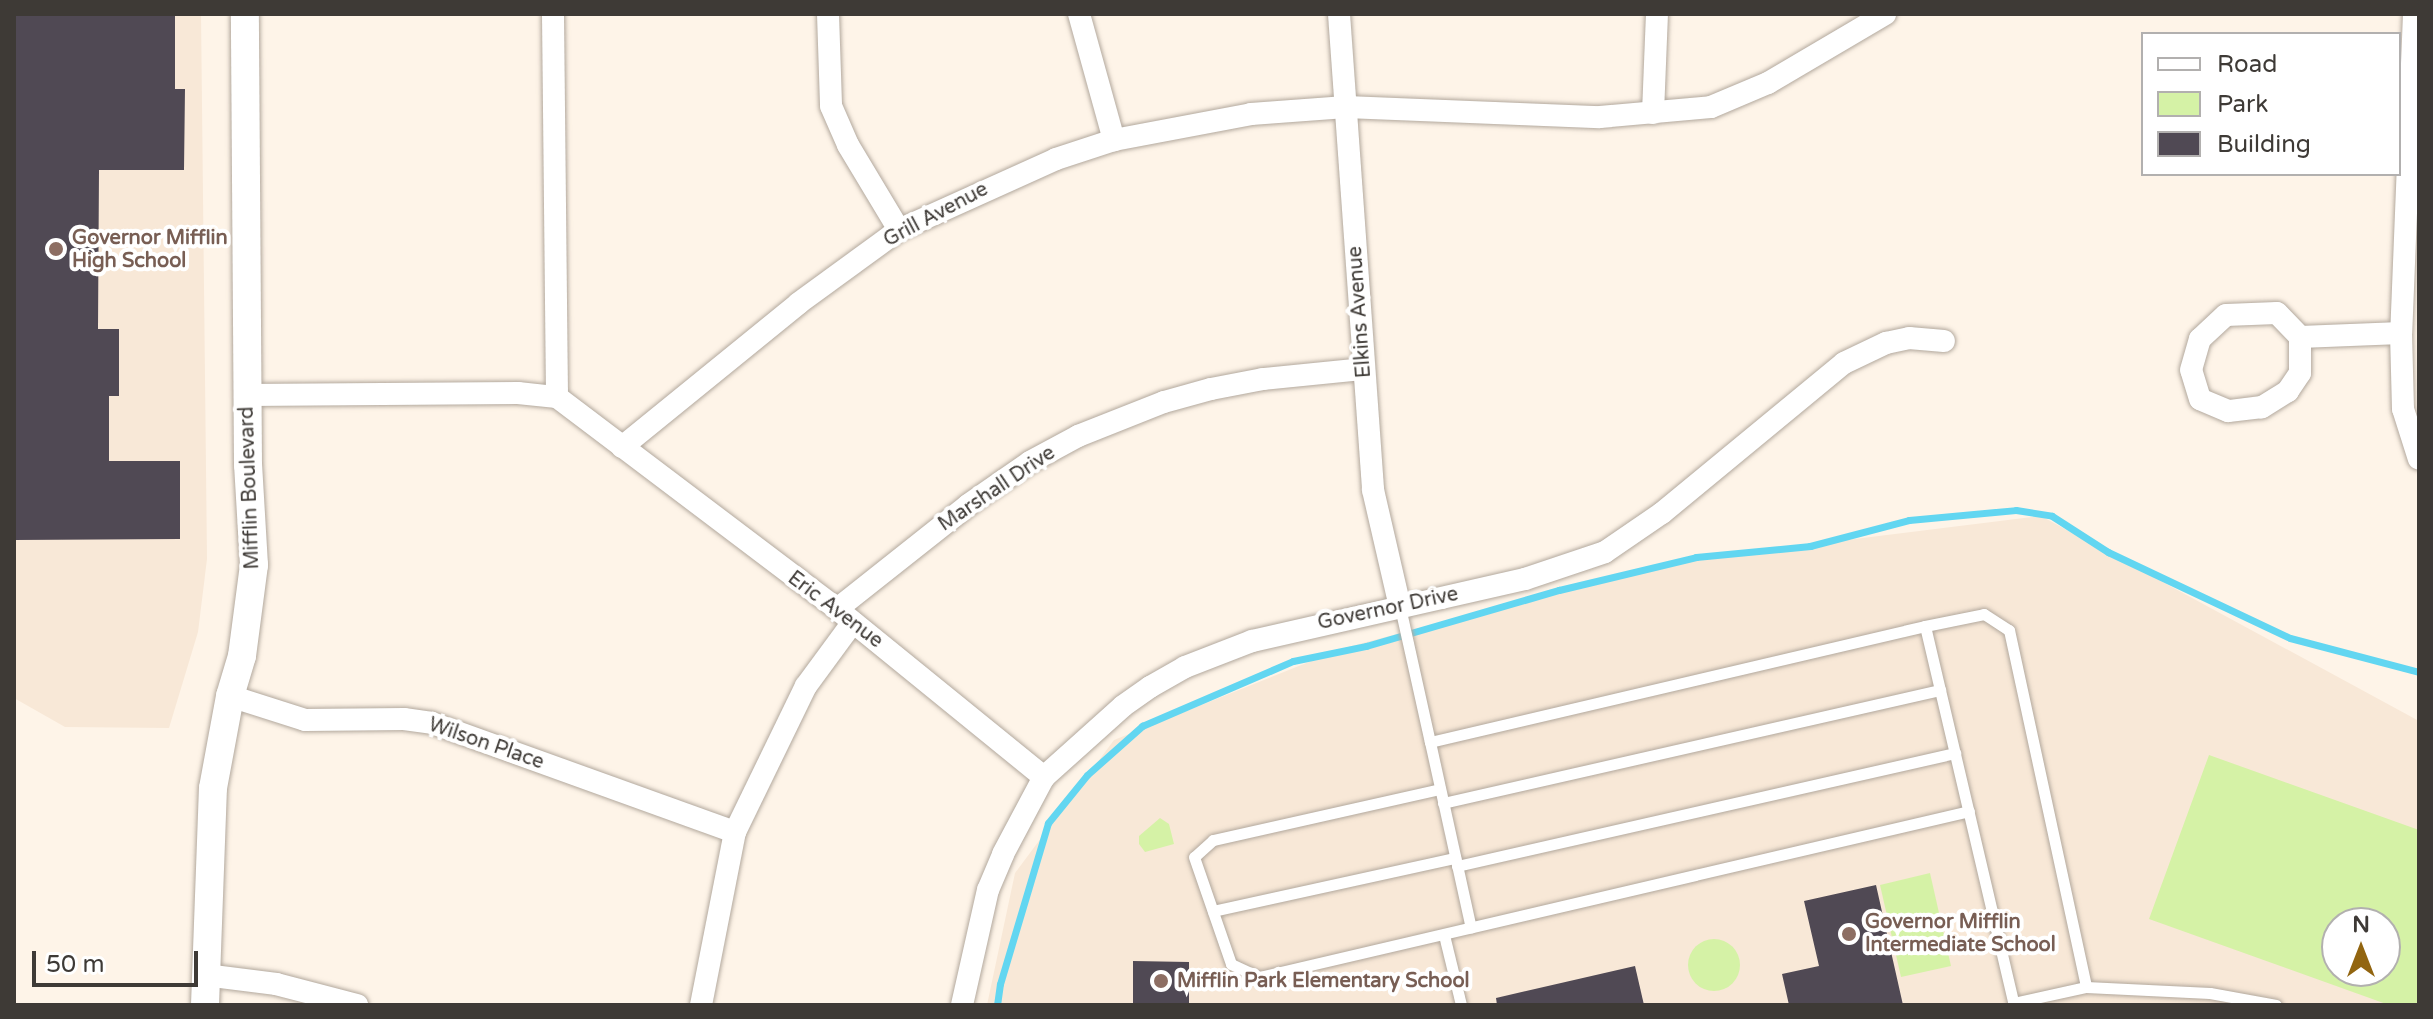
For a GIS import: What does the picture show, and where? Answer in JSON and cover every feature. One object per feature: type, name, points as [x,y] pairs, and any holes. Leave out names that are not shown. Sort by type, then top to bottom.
[{"type":"street","name":"Mifflin Boulevard","points":[[205,1005],[213,861],[213,788],[230,696],[242,656],[254,565],[247,395],[245,14]]},
{"type":"street","points":[[553,14],[557,397]]},
{"type":"street","points":[[828,14],[831,106],[848,145],[899,230]]},
{"type":"street","points":[[1079,14],[1114,140]]},
{"type":"street","name":"Elkins Avenue","points":[[1339,14],[1373,490],[1400,607]]},
{"type":"street","points":[[1653,113],[1657,14]]},
{"type":"street","name":"Grill Avenue","points":[[622,447],[799,303],[899,230],[1015,175],[1114,140],[1251,114],[1346,107],[1600,117],[1711,107],[1741,96],[1885,14]]},
{"type":"street","points":[[2414,14],[2401,333],[2403,409],[2419,459]]},
{"type":"street","points":[[2300,337],[2300,373],[2288,391],[2262,407],[2228,411],[2200,399],[2191,370],[2200,339],[2226,315],[2277,313],[2300,337],[2401,333]]},
{"type":"street","name":"Governor Drive","points":[[962,1005],[988,890],[1044,777],[1123,706],[1185,667],[1285,632],[1525,579],[1605,552],[1662,513],[1844,363],[1886,343],[1909,338],[1944,341]]},
{"type":"street","name":"Marshall Drive","points":[[701,1005],[735,832],[806,686],[845,616],[968,505],[1030,462],[1092,429],[1164,402],[1211,389],[1263,379],[1364,369]]},
{"type":"street","points":[[247,395],[518,393],[557,397],[622,447]]},
{"type":"street","name":"Eric Avenue","points":[[622,447],[845,616],[1044,777]]},
{"type":"street","name":"Wilson Place","points":[[230,696],[305,720],[404,719],[432,723],[735,832]]},
{"type":"street","points":[[205,975],[276,984],[357,1005]]},
{"type":"lane","points":[[1400,607],[1471,928]]},
{"type":"lane","points":[[1430,742],[1984,614],[2009,630],[2086,987]]},
{"type":"lane","points":[[1925,626],[2014,1004],[2086,987],[2210,993],[2276,1005]]},
{"type":"lane","points":[[1443,803],[1940,690]]},
{"type":"lane","points":[[1213,911],[1456,862],[1955,753]]},
{"type":"lane","points":[[1440,789],[1213,840],[1194,857],[1231,964],[1259,977],[1969,811]]},
{"type":"lane","points":[[1444,935],[1461,1005]]},
{"type":"shaded area","points":[[14,14],[201,14],[207,559],[198,632],[169,728],[65,727],[14,698]]},
{"type":"shaded area","points":[[2041,516],[2419,721],[2419,1005],[987,1005],[1015,873],[1114,740],[1344,648],[1670,562]]},
{"type":"green space","points":[[2209,755],[2419,830],[2419,1005],[2389,1005],[2339,987],[2401,987],[2401,907],[2321,907],[2321,981],[2149,919]]},
{"type":"green space","points":[[1160,818],[1169,824],[1174,844],[1145,852],[1139,844],[1139,836]]},
{"type":"green space","points":[[1930,873],[1951,966],[1901,977],[1880,885]]},
{"type":"green space","points":[[1714,939],[1733,946],[1740,965],[1733,984],[1714,991],[1695,984],[1688,965],[1695,946]]},
{"type":"building","name":"Governor Mifflin High School","points":[[14,14],[175,14],[175,89],[185,89],[184,170],[99,170],[98,329],[119,329],[119,396],[109,396],[109,461],[180,461],[180,539],[14,540]]},
{"type":"building","name":"Governor Mifflin Intermediate School","points":[[1876,885],[1903,1005],[1789,1005],[1782,974],[1819,966],[1804,901]]},
{"type":"building","name":"Mifflin Park Elementary School","points":[[1133,961],[1189,962],[1189,1005],[1133,1005]]},
{"type":"building","points":[[1635,966],[1644,1005],[1497,1005],[1496,998]]},
{"type":"waterway","points":[[997,1005],[1000,984],[1048,823],[1087,775],[1142,726],[1293,661],[1366,646],[1559,590],[1696,557],[1810,546],[1909,520],[2016,510],[2052,516],[2108,552],[2290,638],[2419,672]]},
{"type":"place","name":"Governor Mifflin High School","points":[[56,249]]},
{"type":"place","name":"Governor Mifflin Intermediate School","points":[[1849,934]]},
{"type":"place","name":"Mifflin Park Elementary School","points":[[1161,981]]}]
